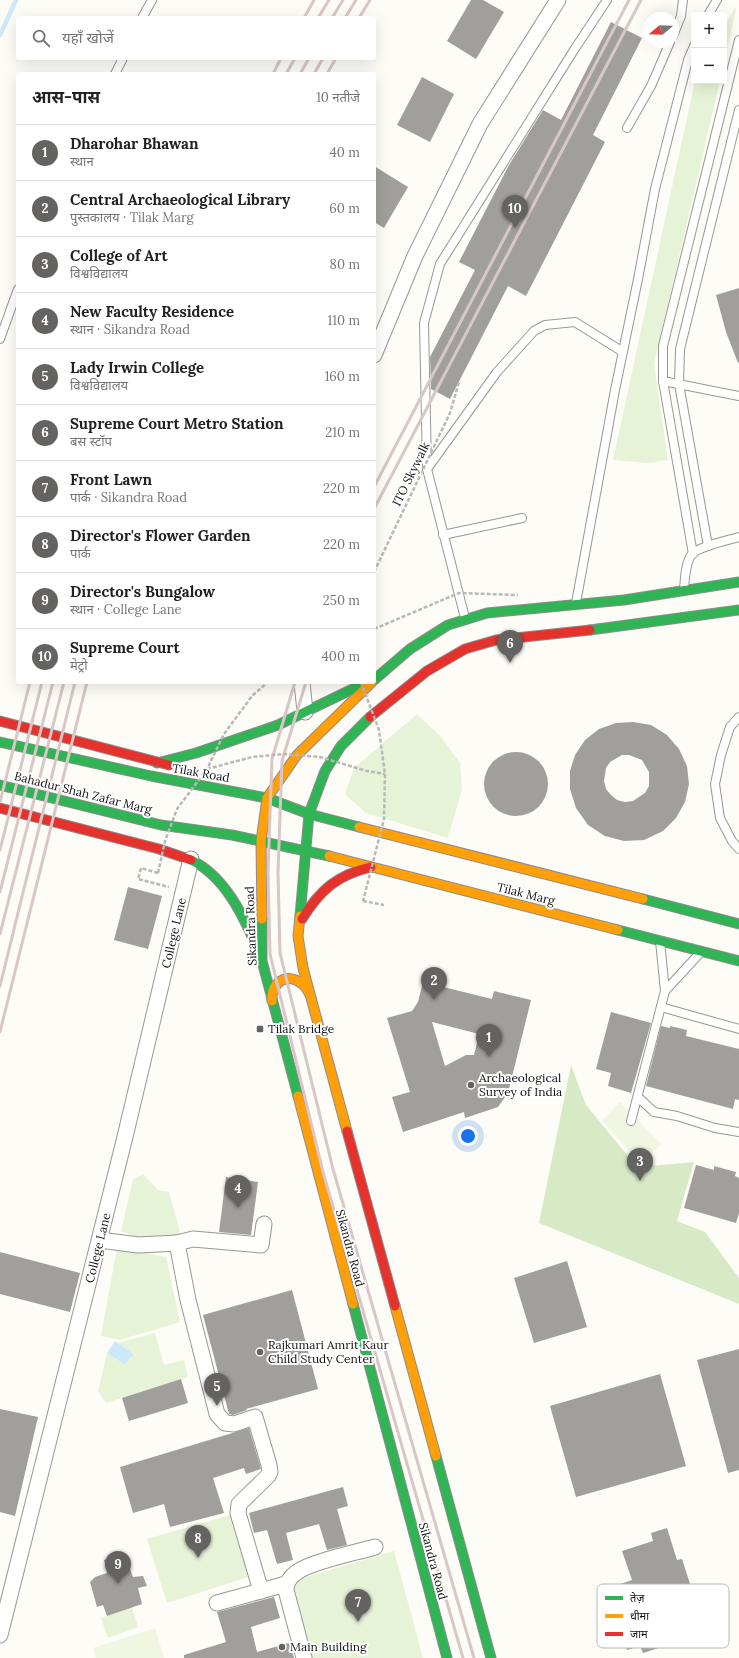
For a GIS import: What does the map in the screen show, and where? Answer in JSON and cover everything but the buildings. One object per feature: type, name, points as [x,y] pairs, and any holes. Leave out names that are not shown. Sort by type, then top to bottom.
[{"type":"main road","points":[[376,678],[448,625],[487,613],[624,600],[739,582]]},
{"type":"main road","points":[[491,1658],[303,968],[298,936],[307,850],[309,814],[325,771],[341,746],[370,717],[423,670],[465,650],[496,640],[621,627],[739,610]]},
{"type":"main road","points":[[157,763],[196,753],[278,725],[362,684]]},
{"type":"main road","points":[[267,798],[272,784],[297,756],[369,684]]},
{"type":"main road","points":[[0,721],[100,746],[157,763],[180,767]]},
{"type":"main road","name":"Tilak Road","points":[[0,742],[131,772],[267,798],[309,814]]},
{"type":"main road","name":"Bahadur Shah Zafar Marg","points":[[0,785],[161,825]]},
{"type":"main road","name":"Sikandra Road","points":[[267,798],[261,840],[262,961],[447,1658]]},
{"type":"main road","points":[[0,808],[155,848],[191,859],[216,879],[230,897],[253,936],[262,961]]},
{"type":"main road","name":"Tilak Marg","points":[[309,814],[739,924]]},
{"type":"main road","points":[[155,848],[161,825],[261,840]]},
{"type":"main road","name":"Tilak Marg","points":[[261,840],[307,850],[739,961]]},
{"type":"main road","points":[[299,926],[310,905],[329,885],[353,871],[371,867]]},
{"type":"main road","points":[[272,1001],[272,992],[276,985],[281,980],[288,978],[304,984],[309,993]]},
{"type":"street","points":[[376,350],[415,256],[480,124],[558,0]]},
{"type":"street","points":[[302,684],[305,712]]},
{"type":"street","name":"College Lane","points":[[0,1634],[100,1240],[191,859]]},
{"type":"street","points":[[100,1240],[138,1245],[177,1243],[193,1239],[261,1244],[264,1224]]},
{"type":"street","points":[[177,1243],[188,1300],[217,1414],[226,1423],[234,1424],[255,1418],[269,1465],[270,1472],[268,1476],[239,1504],[238,1513],[261,1591]]},
{"type":"street","points":[[217,1603],[286,1584],[296,1572],[308,1566],[375,1547]]},
{"type":"street","points":[[286,1584],[290,1631],[304,1658]]},
{"type":"lane","points":[[143,16],[152,0]]},
{"type":"lane","points":[[466,620],[427,469],[424,323],[440,264],[607,0]]},
{"type":"lane","points":[[679,21],[683,0]]},
{"type":"lane","points":[[710,12],[717,0]]},
{"type":"lane","points":[[693,554],[663,381],[663,346],[739,40]]},
{"type":"lane","points":[[627,128],[651,86],[667,48]]},
{"type":"lane","points":[[575,604],[655,189],[688,60],[693,48]]},
{"type":"lane","points":[[117,72],[122,60]]},
{"type":"lane","points":[[708,546],[678,384],[680,349],[739,110]]},
{"type":"lane","points":[[0,339],[16,295]]},
{"type":"lane","points":[[427,469],[497,372],[534,331],[545,325],[575,322],[623,352]]},
{"type":"lane","points":[[663,381],[739,396]]},
{"type":"lane","points":[[444,534],[522,518]]},
{"type":"lane","points":[[684,591],[688,564],[693,554],[708,546],[739,537]]},
{"type":"lane","points":[[739,717],[730,727],[720,755],[715,784],[720,818],[732,841],[739,849]]},
{"type":"lane","points":[[632,1121],[665,992],[660,940]]},
{"type":"lane","points":[[665,992],[702,951]]},
{"type":"lane","points":[[661,1007],[739,1029]]},
{"type":"lane","points":[[638,1097],[654,1112],[677,1116],[715,1128],[739,1132]]},
{"type":"path","name":"ITO Skywalk","points":[[376,568],[450,413],[459,382]]},
{"type":"path","points":[[376,628],[459,593],[518,596]]},
{"type":"path","points":[[184,891],[138,879],[141,868],[158,873],[164,841],[177,809],[207,769],[224,734],[252,696],[266,684]]},
{"type":"path","points":[[362,684],[379,730],[385,774],[384,819],[363,901],[384,905]]},
{"type":"path","points":[[207,769],[252,757],[284,754],[320,757],[367,771],[385,774]]},
{"type":"green space","points":[[737,5],[727,50],[727,48],[727,21]]},
{"type":"green space","points":[[694,84],[719,84],[654,364],[668,460],[647,463],[613,460]]},
{"type":"green space","points":[[417,714],[441,737],[460,763],[462,789],[448,838],[366,813],[345,794],[354,768]]},
{"type":"green space","points":[[571,1065],[586,1105],[637,1167],[694,1162],[677,1221],[705,1232],[739,1278],[739,1304],[539,1223]]},
{"type":"green space","points":[[620,1102],[661,1144],[641,1164],[602,1121]]},
{"type":"green space","points":[[143,1174],[158,1190],[169,1192],[181,1236],[138,1238],[121,1231],[133,1180]]},
{"type":"green space","points":[[117,1248],[166,1257],[180,1322],[120,1340],[101,1336]]},
{"type":"green space","points":[[155,1333],[164,1365],[184,1360],[188,1377],[106,1403],[98,1391],[107,1353],[125,1365],[134,1354],[118,1343]]},
{"type":"green space","points":[[230,1515],[248,1577],[167,1603],[147,1539]]},
{"type":"green space","points":[[394,1551],[423,1658],[312,1658],[293,1586],[296,1580]]},
{"type":"green space","points":[[132,1607],[138,1627],[108,1638],[101,1618]]},
{"type":"green space","points":[[155,1628],[164,1658],[96,1658],[93,1648]]},
{"type":"water","points":[[115,1341],[134,1354],[125,1365],[107,1353]]},
{"type":"waterway","points":[[0,35],[16,0]]},
{"type":"railway","points":[[305,16],[314,0]]},
{"type":"railway","points":[[319,16],[329,0]]},
{"type":"railway","points":[[333,16],[343,0]]},
{"type":"railway","points":[[346,16],[356,0]]},
{"type":"railway","points":[[360,16],[370,0]]},
{"type":"railway","points":[[376,483],[629,0]]},
{"type":"railway","points":[[376,505],[641,0]]},
{"type":"railway","points":[[274,72],[280,60]]},
{"type":"railway","points":[[287,72],[294,60]]},
{"type":"railway","points":[[301,72],[308,60]]},
{"type":"railway","points":[[315,72],[322,60]]},
{"type":"railway","points":[[328,72],[335,60]]},
{"type":"railway","points":[[0,802],[30,684]]},
{"type":"railway","points":[[0,850],[42,684]]},
{"type":"railway","points":[[0,892],[52,684]]},
{"type":"railway","points":[[0,934],[63,684]]},
{"type":"railway","points":[[0,986],[75,684]]},
{"type":"railway","points":[[0,1032],[87,684]]},
{"type":"railway","points":[[294,684],[272,759],[268,872],[270,954],[323,1172],[463,1658]]},
{"type":"railway","points":[[305,684],[282,761],[278,872],[280,953],[333,1169],[474,1658]]},
{"type":"traffic: fast","points":[[376,678],[410,649],[448,625],[487,613],[624,600],[739,582]]},
{"type":"traffic: fast","points":[[590,630],[739,610]]},
{"type":"traffic: fast","points":[[157,763],[196,753],[278,725],[363,684]]},
{"type":"traffic: fast","points":[[300,916],[309,814],[325,771],[341,746],[370,717]]},
{"type":"traffic: fast","points":[[0,742],[151,776],[267,798],[309,814],[359,827]]},
{"type":"traffic: fast","points":[[0,785],[161,825],[232,835],[329,856]]},
{"type":"traffic: fast","points":[[191,860],[214,876],[232,899],[240,911],[258,950]]},
{"type":"traffic: fast","points":[[643,899],[739,924]]},
{"type":"traffic: fast","points":[[262,919],[262,961],[298,1096]]},
{"type":"traffic: fast","points":[[618,930],[739,961]]},
{"type":"traffic: fast","points":[[353,1304],[447,1658]]},
{"type":"traffic: fast","points":[[436,1456],[491,1658]]},
{"type":"traffic: slow","points":[[262,919],[261,841],[267,798],[297,755],[370,684]]},
{"type":"traffic: slow","points":[[359,827],[643,899]]},
{"type":"traffic: slow","points":[[329,856],[618,930]]},
{"type":"traffic: slow","points":[[300,916],[298,936],[303,968],[347,1131]]},
{"type":"traffic: slow","points":[[272,1001],[274,989],[280,981],[285,979],[295,980],[301,983],[305,986],[309,993]]},
{"type":"traffic: slow","points":[[298,1096],[353,1304]]},
{"type":"traffic: slow","points":[[395,1306],[436,1456]]},
{"type":"traffic: jam","points":[[370,717],[427,671],[465,649],[496,640],[590,630]]},
{"type":"traffic: jam","points":[[0,721],[169,765]]},
{"type":"traffic: jam","points":[[0,808],[159,849],[191,860]]},
{"type":"traffic: jam","points":[[302,919],[316,900],[330,885],[348,874],[371,867]]},
{"type":"traffic: jam","points":[[347,1131],[395,1306]]},
{"type":"place","name":"Supreme Court","points":[[515,228]]},
{"type":"place","name":"Supreme Court‌ Metro Station","points":[[510,663]]},
{"type":"place","name":"Central Archaeological Library","points":[[434,1000]]},
{"type":"place","name":"Tilak Bridge","points":[[260,1029]]},
{"type":"place","name":"Dharohar Bhawan","points":[[489,1057]]},
{"type":"place","name":"Archaeological Survey of India","points":[[471,1085]]},
{"type":"place","name":"College of Art","points":[[640,1181]]},
{"type":"place","name":"New Faculty Residence","points":[[238,1208]]},
{"type":"place","name":"Rajkumari Amrit Kaur Child Study Center","points":[[260,1352]]},
{"type":"place","name":"Lady Irwin College","points":[[217,1406]]},
{"type":"place","name":"Director's Flower Garden","points":[[198,1558]]},
{"type":"place","name":"Director's Bungalow","points":[[118,1584]]},
{"type":"place","name":"Front Lawn","points":[[358,1622]]},
{"type":"place","name":"Main Building","points":[[282,1647]]}]
